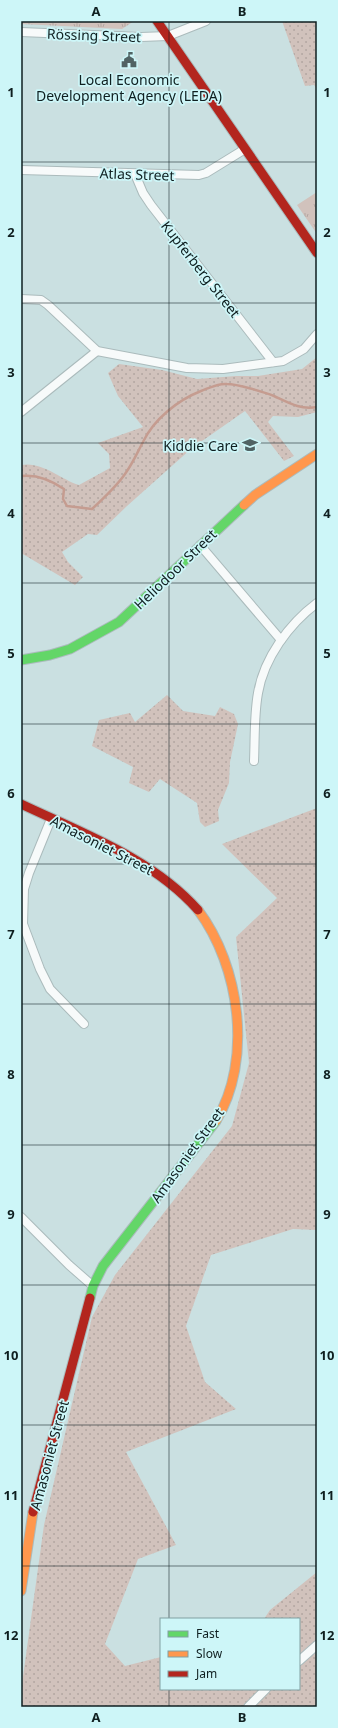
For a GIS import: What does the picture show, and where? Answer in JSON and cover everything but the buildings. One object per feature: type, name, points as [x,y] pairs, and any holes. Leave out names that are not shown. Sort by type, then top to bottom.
[{"type":"street","points":[[157,21],[317,253]]},
{"type":"street","name":"Rössing Street","points":[[21,32],[140,37],[168,36],[206,21]]},
{"type":"street","name":"Atlas Street","points":[[21,170],[198,175],[206,173],[245,149]]},
{"type":"street","name":"Kupferberg Street","points":[[135,174],[143,193],[151,205],[273,362]]},
{"type":"street","points":[[21,299],[41,300],[48,304],[97,352],[204,370],[246,367],[284,360],[304,349],[317,334]]},
{"type":"street","points":[[21,412],[97,352]]},
{"type":"street","name":"Heliodoor Street","points":[[21,660],[50,655],[70,649],[119,622],[200,544],[254,495],[317,454]]},
{"type":"street","points":[[200,544],[281,640]]},
{"type":"street","points":[[254,761],[258,692],[268,662],[281,640],[296,622],[317,603]]},
{"type":"street","name":"Amasoniet Street","points":[[21,804],[135,859],[158,874],[191,903],[214,935],[237,1003],[238,1027],[235,1066],[228,1097],[220,1114],[204,1137],[103,1266],[93,1286],[32,1517],[21,1591]]},
{"type":"street","points":[[51,819],[24,889],[23,924],[40,969],[50,989],[84,1024]]},
{"type":"street","points":[[21,1217],[69,1265],[93,1286]]},
{"type":"street","points":[[300,1660],[317,1646]]},
{"type":"street","points":[[248,1707],[265,1690]]},
{"type":"green space","points":[[21,21],[134,21],[122,29],[21,24]]},
{"type":"green space","points":[[282,21],[317,21],[317,89],[314,85],[305,86]]},
{"type":"green space","points":[[317,192],[317,234],[297,205]]},
{"type":"green space","points":[[317,357],[317,412],[298,417],[273,416],[268,422],[294,456],[284,461],[245,411],[192,448],[97,535],[88,534],[62,552],[68,562],[83,577],[75,585],[21,553],[21,465],[29,464],[44,468],[79,485],[110,468],[109,454],[98,443],[143,427],[118,396],[108,373],[119,364],[162,370],[197,379],[258,376],[302,369]]},
{"type":"green space","points":[[167,695],[183,711],[215,716],[220,707],[234,714],[238,724],[230,762],[229,783],[218,810],[219,821],[205,827],[200,822],[197,803],[160,779],[149,792],[129,783],[133,767],[92,746],[99,720],[130,713],[135,722]]},
{"type":"green space","points":[[317,808],[317,1230],[293,1229],[211,1255],[186,1326],[205,1382],[236,1409],[126,1452],[176,1545],[138,1559],[105,1644],[125,1666],[160,1657],[160,1690],[300,1690],[300,1618],[265,1618],[270,1610],[317,1572],[317,1707],[21,1707],[21,1691],[44,1525],[92,1317],[115,1275],[232,1126],[249,1063],[236,937],[277,898],[222,844]]},
{"type":"waterway","points":[[21,476],[33,476],[49,480],[64,489],[63,499],[67,506],[92,509],[121,479],[153,426],[160,418],[175,405],[192,395],[217,385],[231,384],[264,392],[300,407],[317,407]]},
{"type":"traffic: fast","points":[[21,660],[50,655],[70,649],[119,622],[244,505]]},
{"type":"traffic: fast","points":[[90,1298],[93,1286],[103,1266],[216,1121]]},
{"type":"traffic: slow","points":[[244,505],[255,495],[317,454]]},
{"type":"traffic: slow","points":[[198,910],[212,933],[224,958],[232,985],[237,1014],[238,1042],[235,1070],[228,1097],[216,1121]]},
{"type":"traffic: slow","points":[[21,1591],[33,1512]]},
{"type":"traffic: jam","points":[[157,21],[317,253]]},
{"type":"traffic: jam","points":[[21,804],[115,848],[138,861],[180,892],[198,910]]},
{"type":"traffic: jam","points":[[33,1512],[90,1298]]},
{"type":"place","name":"Local Economic Development Agency (LEDA)","points":[[129,60]]},
{"type":"place","name":"Kiddie Care","points":[[250,445]]}]
